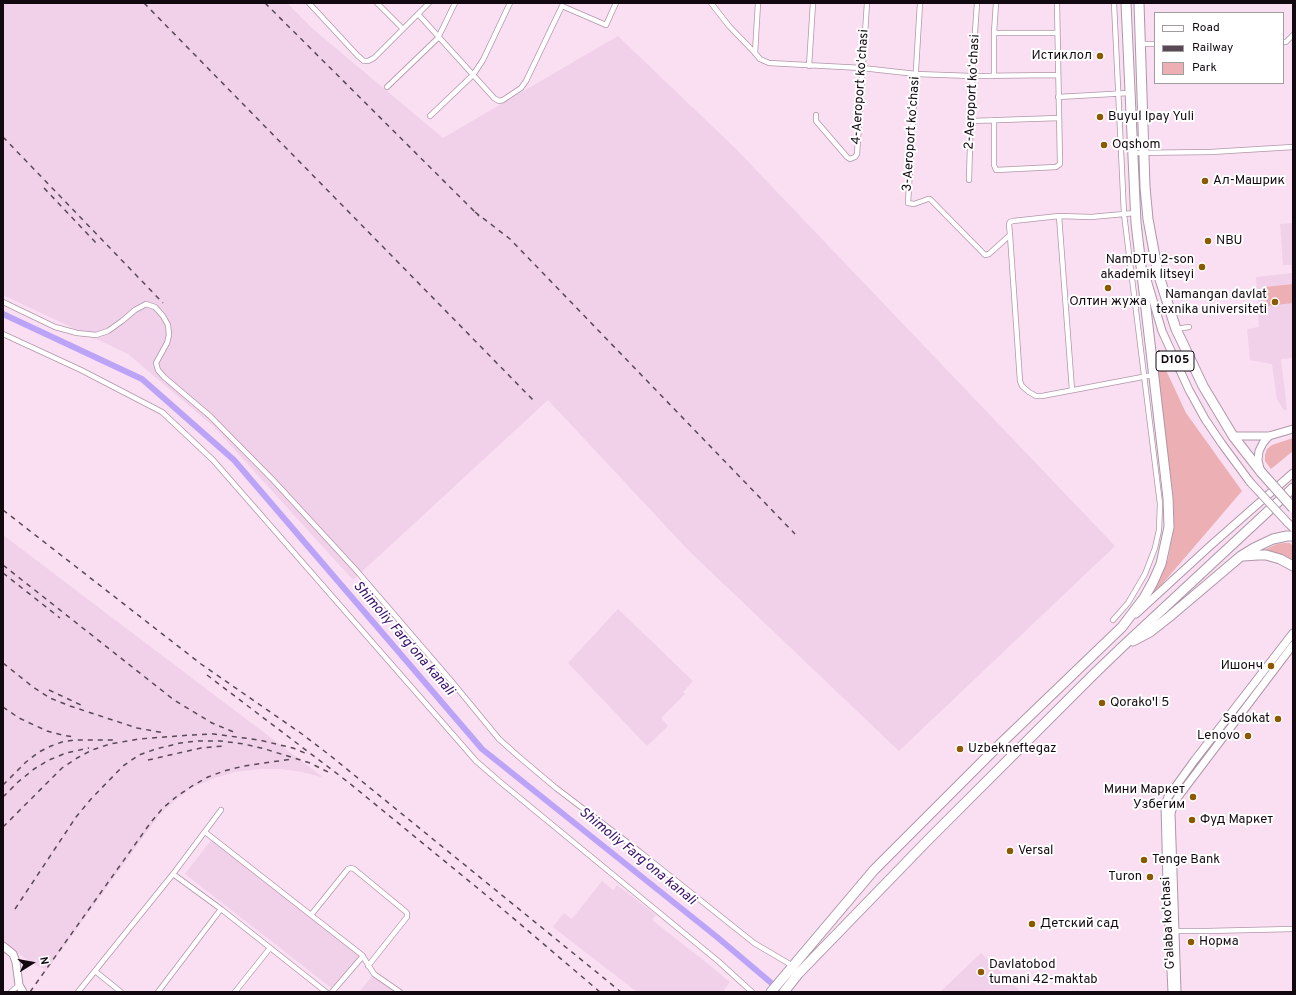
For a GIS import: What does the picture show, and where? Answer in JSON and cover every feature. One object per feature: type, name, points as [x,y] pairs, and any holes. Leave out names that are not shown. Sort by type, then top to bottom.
[{"type":"highway","name":"D105","points":[[1126,3],[1136,224]]},
{"type":"highway","name":"D105","points":[[1138,3],[1148,219],[1158,273],[1176,329],[1203,386],[1233,436],[1261,472],[1293,508]]},
{"type":"highway","points":[[784,992],[794,969],[874,870],[993,751],[1122,627],[1144,598],[1153,582],[1161,564],[1166,546],[1169,528],[1168,498],[1149,376],[1136,224]]},
{"type":"highway","points":[[771,992],[928,840],[1121,648],[1293,488]]},
{"type":"highway","points":[[1121,648],[1158,626],[1241,556],[1268,541],[1293,536]]},
{"type":"highway","points":[[1241,556],[1266,555],[1280,559],[1293,566]]},
{"type":"main road","name":"D105","points":[[1136,224],[1146,275],[1162,331],[1199,409],[1225,449],[1250,482],[1290,525]]},
{"type":"main road","points":[[1233,436],[1268,436],[1293,429]]},
{"type":"main road","points":[[1261,472],[1258,456],[1261,447],[1268,436]]},
{"type":"main road","points":[[1122,627],[1293,472]]},
{"type":"main road","name":"G'alaba ko'chasi","points":[[1172,992],[1169,913],[1166,884],[1165,805],[1168,797],[1207,744],[1293,633]]},
{"type":"main road","name":"G'alaba ko'chasi","points":[[1177,992],[1171,813],[1174,804],[1293,645]]},
{"type":"main road","points":[[1207,744],[1213,751]]},
{"type":"main road","points":[[3,946],[12,954],[16,962],[19,985],[23,992]]},
{"type":"street","points":[[309,3],[364,61],[374,58],[429,3]]},
{"type":"street","points":[[377,3],[403,29]]},
{"type":"street","points":[[386,87],[438,38],[455,3]]},
{"type":"street","points":[[430,116],[473,75],[483,60],[510,3]]},
{"type":"street","points":[[556,3],[563,4],[606,25],[616,3]]},
{"type":"street","points":[[711,3],[729,26],[755,54],[760,59],[769,63],[862,68],[916,74],[972,76],[1057,75]]},
{"type":"street","points":[[755,54],[758,3]]},
{"type":"street","points":[[808,66],[813,3]]},
{"type":"street","name":"4-Aeroport koʻchasi","points":[[816,115],[816,121],[847,157],[850,159],[855,157],[857,154],[867,3]]},
{"type":"street","name":"3-Aeroport koʻchasi","points":[[920,3],[908,203],[914,204],[930,199],[985,255],[989,254],[1010,236]]},
{"type":"street","name":"2-Aeroport koʻchasi","points":[[969,180],[972,76],[977,3]]},
{"type":"street","points":[[994,76],[996,3]]},
{"type":"street","points":[[994,120],[994,165],[998,171],[1059,166],[1057,3]]},
{"type":"street","points":[[1113,620],[1128,603],[1145,574],[1155,548],[1159,530],[1160,504],[1149,376],[1124,214],[1114,3]]},
{"type":"street","points":[[418,14],[438,38],[496,100],[503,100],[521,88],[526,81],[563,4]]},
{"type":"street","points":[[994,33],[1057,33]]},
{"type":"street","points":[[1284,42],[1293,36]]},
{"type":"street","points":[[1284,42],[1293,42]]},
{"type":"street","points":[[1140,44],[1154,44]]},
{"type":"street","points":[[1058,97],[1129,93]]},
{"type":"street","points":[[971,121],[1059,118]]},
{"type":"street","points":[[1132,153],[1211,152],[1293,147]]},
{"type":"street","points":[[1135,214],[1091,217],[1059,216],[1013,220],[1009,224],[1020,381],[1026,389],[1036,396],[1042,396],[1149,376]]},
{"type":"street","points":[[1059,216],[1072,390]]},
{"type":"street","points":[[3,302],[55,327],[96,336],[108,331],[135,310],[146,304],[155,307],[163,316],[168,326],[169,335],[167,343],[156,363],[158,370],[164,377],[210,416],[274,481],[356,570],[499,739],[556,788],[640,852],[754,943],[794,969]]},
{"type":"street","points":[[1176,329],[1189,327]]},
{"type":"street","points":[[3,334],[81,370],[162,412],[213,460],[476,761],[718,961],[752,992]]},
{"type":"street","points":[[78,992],[173,874],[222,810]]},
{"type":"street","points":[[206,832],[363,956],[374,974],[400,992]]},
{"type":"street","points":[[311,914],[348,869],[351,868],[405,911],[407,917],[368,966]]},
{"type":"street","points":[[173,874],[222,909],[319,990],[326,992]]},
{"type":"street","points":[[158,992],[222,909]]},
{"type":"street","points":[[1175,931],[1293,930]]},
{"type":"street","points":[[235,992],[270,948]]},
{"type":"street","points":[[332,992],[363,956]]},
{"type":"street","points":[[95,972],[121,992]]},
{"type":"street","points":[[11,992],[19,985]]},
{"type":"shaded area","points":[[3,3],[287,3],[313,29],[443,138],[618,36],[736,149],[1115,546],[899,751],[689,551],[548,400],[353,580],[213,426],[128,354],[3,295]]},
{"type":"shaded area","name":"Namangan davlat texnika universiteti","points":[[1293,223],[1293,358],[1281,359],[1287,410],[1284,410],[1277,400],[1272,364],[1250,360],[1247,329],[1259,327],[1256,277],[1292,273],[1291,265],[1283,265],[1280,224]]},
{"type":"shaded area","points":[[3,535],[324,778],[302,772],[281,769],[260,769],[235,772],[193,787],[160,814],[47,970],[35,965],[3,943]]},
{"type":"shaded area","points":[[618,609],[693,681],[683,692],[685,694],[661,718],[668,726],[647,746],[568,663]]},
{"type":"shaded area","points":[[212,839],[360,956],[334,990],[185,874]]},
{"type":"shaded area","points":[[602,881],[613,890],[617,885],[656,915],[652,920],[730,982],[724,990],[725,991],[637,992],[553,927],[564,913],[572,919]]},
{"type":"shaded area","name":"Davlatobod tumani 42-maktab","points":[[981,953],[1021,992],[940,992]]},
{"type":"shaded area","points":[[373,975],[395,992],[359,992]]},
{"type":"green space","points":[[1293,284],[1293,303],[1267,306],[1265,287]]},
{"type":"green space","points":[[1155,353],[1158,353],[1186,413],[1242,491],[1152,596],[1168,559],[1174,528],[1173,496]]},
{"type":"green space","points":[[1293,438],[1293,451],[1271,469],[1265,461],[1267,449],[1272,445]]},
{"type":"green space","points":[[1290,543],[1293,546],[1293,561],[1285,556],[1262,551],[1277,544]]},
{"type":"waterway","name":"Shimoliy Fargʻona kanali","points":[[3,314],[142,379],[234,460],[482,749],[717,937],[782,992]]},
{"type":"railway","points":[[144,3],[536,403]]},
{"type":"railway","points":[[265,3],[479,216]]},
{"type":"railway","points":[[3,137],[163,303]]},
{"type":"railway","points":[[44,188],[98,245]]},
{"type":"railway","points":[[475,212],[510,239],[795,534]]},
{"type":"railway","points":[[3,510],[201,664],[302,734],[332,757],[621,992]]},
{"type":"railway","points":[[3,565],[174,700],[212,723],[236,733]]},
{"type":"railway","points":[[3,573],[60,618]]},
{"type":"railway","points":[[3,663],[33,687],[50,698],[137,728],[165,733]]},
{"type":"railway","points":[[207,675],[348,782],[486,895],[600,992]]},
{"type":"railway","points":[[49,690],[83,706]]},
{"type":"railway","points":[[3,707],[19,718],[47,731],[74,737]]},
{"type":"railway","points":[[3,827],[62,768],[92,750],[110,744],[139,739],[214,734],[259,740],[293,748],[305,753]]},
{"type":"railway","points":[[3,785],[26,762],[39,752],[51,746],[62,742],[75,740],[115,740]]},
{"type":"railway","points":[[15,909],[76,817],[123,766],[139,755],[180,743],[220,741],[244,744],[265,749],[310,763],[328,772]]},
{"type":"railway","points":[[148,760],[201,748],[223,746]]},
{"type":"railway","points":[[3,797],[34,769],[49,760],[66,753],[89,748]]},
{"type":"railway","points":[[30,992],[151,822],[163,808],[176,797],[208,777],[244,766],[292,759]]},
{"type":"place","name":"Истиклол","points":[[1100,56]]},
{"type":"place","name":"Buyul Ipay Yuli","points":[[1100,117]]},
{"type":"place","name":"Oqshom","points":[[1104,145]]},
{"type":"place","name":"Ал-Машрик","points":[[1205,181]]},
{"type":"place","name":"NBU","points":[[1208,241]]},
{"type":"place","name":"NamDTU 2-son akademik litseyi","points":[[1202,267]]},
{"type":"place","name":"Олтин жужа","points":[[1108,288]]},
{"type":"place","name":"Namangan davlat texnika universiteti","points":[[1275,302]]},
{"type":"place","name":"Ишонч","points":[[1271,666]]},
{"type":"place","name":"Qorako'l 5","points":[[1102,703]]},
{"type":"place","name":"Sadokat","points":[[1278,719]]},
{"type":"place","name":"Lenovo","points":[[1248,736]]},
{"type":"place","name":"Uzbekneftegaz","points":[[960,749]]},
{"type":"place","name":"Мини Маркет Узбегим","points":[[1193,797]]},
{"type":"place","name":"Фуд Маркет","points":[[1192,820]]},
{"type":"place","name":"Versal","points":[[1010,851]]},
{"type":"place","name":"Tenge Bank","points":[[1144,860]]},
{"type":"place","name":"Turon","points":[[1150,877]]},
{"type":"place","name":"Детский сад","points":[[1032,924]]},
{"type":"place","name":"Норма","points":[[1191,942]]},
{"type":"place","name":"Davlatobod tumani 42-maktab","points":[[981,972]]}]
